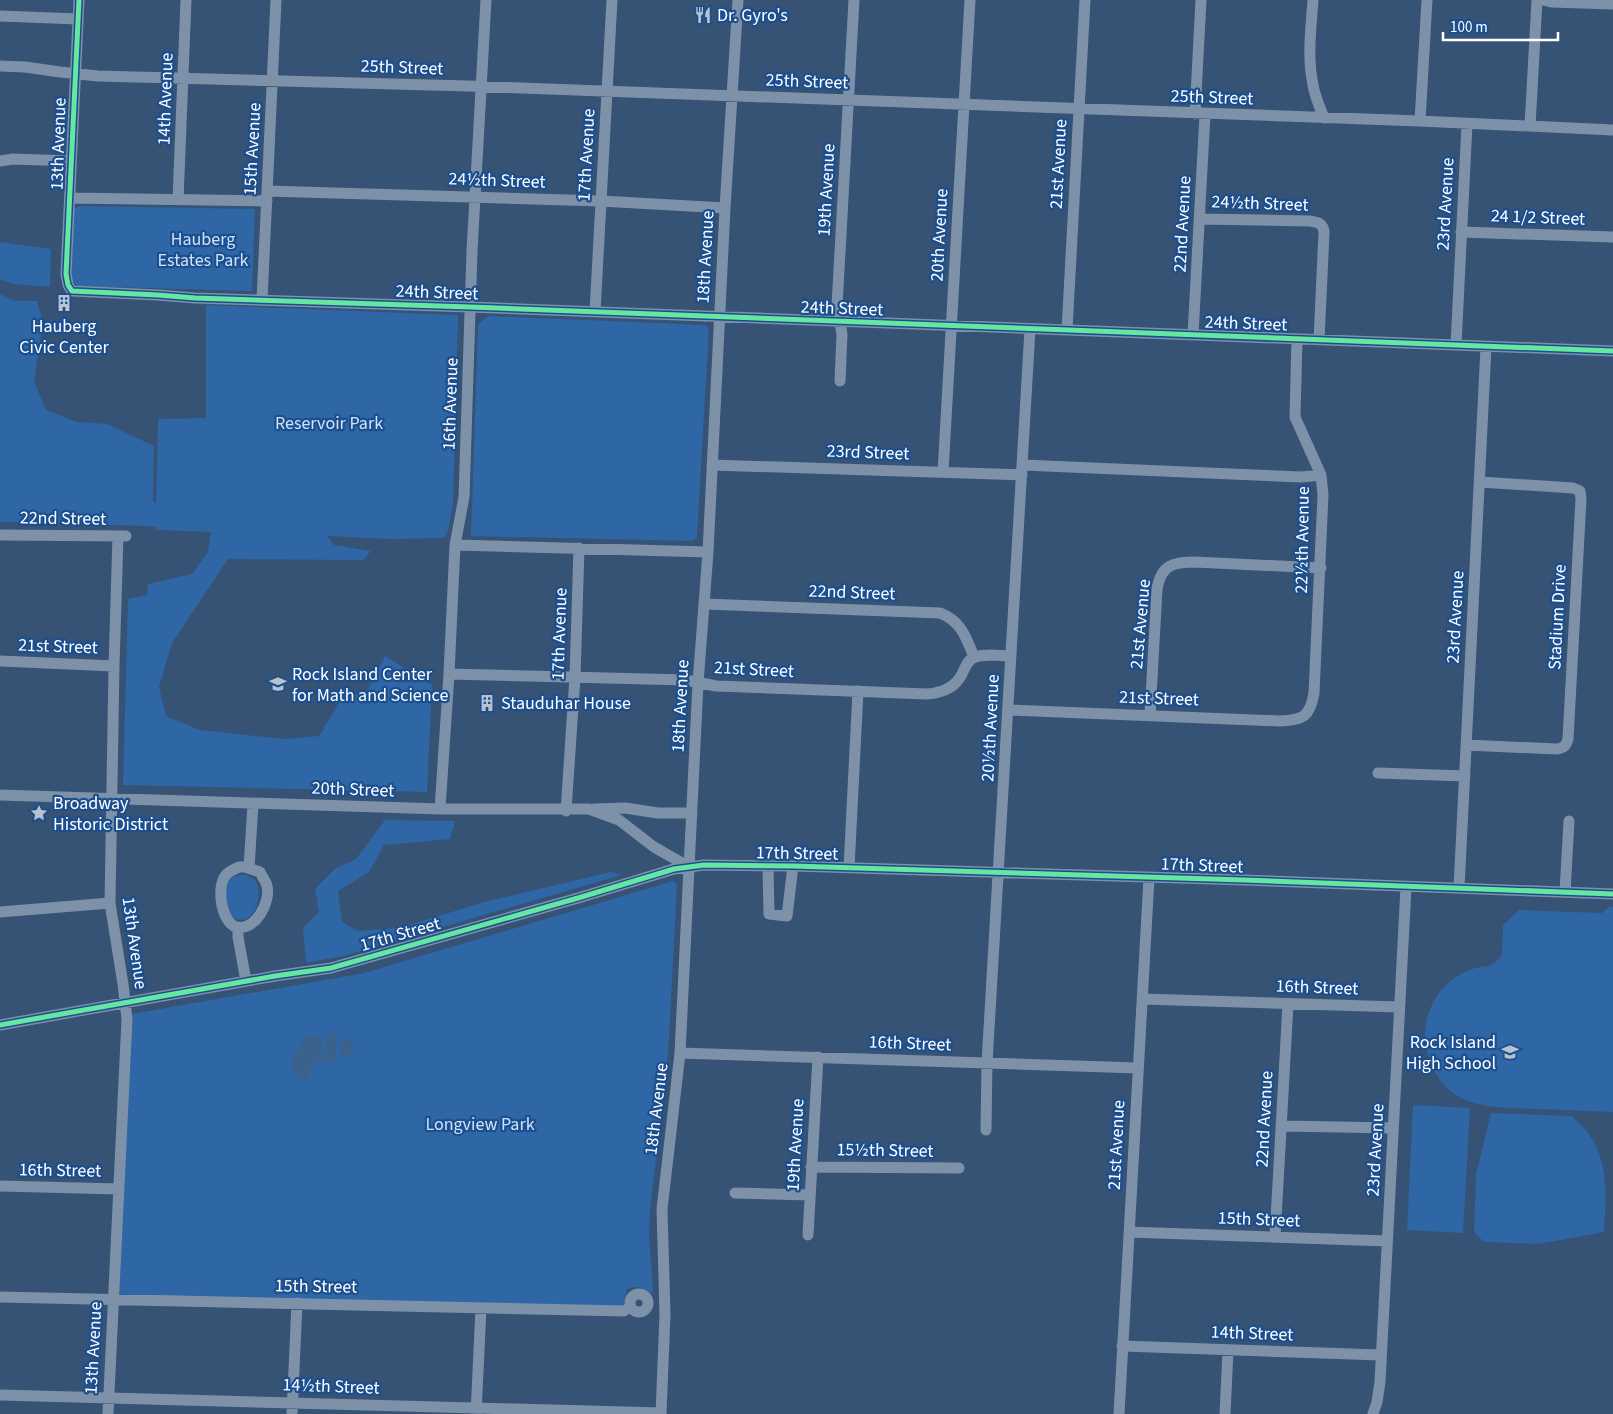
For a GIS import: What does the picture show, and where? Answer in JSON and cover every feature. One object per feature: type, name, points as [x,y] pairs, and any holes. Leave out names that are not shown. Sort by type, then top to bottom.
[{"type":"street","name":"13th Avenue","points":[[70,289],[66,281],[66,274],[79,0]]},
{"type":"street","name":"14th Avenue","points":[[178,200],[186,0]]},
{"type":"street","name":"15th Avenue","points":[[262,300],[276,0]]},
{"type":"street","name":"16th Avenue","points":[[440,809],[455,545],[464,497],[470,307],[486,0]]},
{"type":"street","name":"17th Avenue","points":[[595,312],[612,0]]},
{"type":"street","name":"18th Avenue","points":[[661,1413],[665,1314],[662,1209],[680,1053],[698,683],[708,552],[725,208],[738,0]]},
{"type":"street","name":"19th Avenue","points":[[840,381],[842,334],[837,306],[854,0]]},
{"type":"street","name":"20th Avenue","points":[[943,472],[970,0]]},
{"type":"street","name":"21st Avenue","points":[[1066,330],[1085,0]]},
{"type":"street","name":"22nd Avenue","points":[[1193,335],[1200,219],[1201,0]]},
{"type":"street","points":[[1313,0],[1310,50],[1312,79],[1324,118]]},
{"type":"street","points":[[1420,122],[1426,0]]},
{"type":"street","points":[[1530,126],[1537,0]]},
{"type":"street","points":[[1543,0],[1551,2],[1613,4]]},
{"type":"street","points":[[0,16],[78,19]]},
{"type":"street","name":"25th Street","points":[[0,66],[25,67],[75,74],[607,91],[1613,130]]},
{"type":"street","name":"23rd Avenue","points":[[1456,345],[1466,124]]},
{"type":"street","points":[[0,160],[71,161]]},
{"type":"street","name":"24½th Street","points":[[70,198],[178,200],[267,196],[475,197],[601,201],[725,208]]},
{"type":"street","name":"24½th Street","points":[[1200,219],[1310,221],[1319,223],[1324,229],[1319,340]]},
{"type":"street","name":"24 1/2 Street","points":[[1462,232],[1613,237]]},
{"type":"street","name":"24th Street","points":[[70,289],[78,292],[195,298],[1613,351]]},
{"type":"street","name":"20½th Avenue","points":[[986,1130],[988,1063],[1030,329]]},
{"type":"street","name":"22½th Avenue","points":[[1297,339],[1295,417],[1320,475],[1323,495],[1314,693],[1311,707],[1306,714]]},
{"type":"street","name":"23rd Avenue","points":[[1459,888],[1486,346]]},
{"type":"street","name":"23rd Street","points":[[712,465],[943,472],[1022,470],[1320,475]]},
{"type":"street","name":"Stadium Drive","points":[[1466,745],[1562,748],[1566,744],[1568,739],[1581,499],[1580,491],[1573,488],[1480,482]]},
{"type":"street","name":"22nd Street","points":[[0,535],[122,536]]},
{"type":"street","name":"13th Avenue","points":[[108,1414],[127,1019],[110,903],[114,666],[122,536]]},
{"type":"street","points":[[455,545],[708,552]]},
{"type":"street","name":"17th Avenue","points":[[566,811],[575,677],[579,548]]},
{"type":"street","name":"21st Avenue","points":[[1150,716],[1158,579],[1167,568],[1180,562],[1195,562],[1321,568]]},
{"type":"street","name":"22nd Street","points":[[704,604],[940,613],[952,618],[958,624],[974,657]]},
{"type":"street","points":[[974,657],[990,655],[1011,656]]},
{"type":"street","name":"21st Street","points":[[449,674],[686,680],[716,686],[927,694],[943,692],[954,685],[960,678],[966,665],[974,657]]},
{"type":"street","name":"21st Street","points":[[0,661],[114,666]]},
{"type":"street","points":[[849,868],[858,691]]},
{"type":"street","name":"21st Street","points":[[1009,710],[1280,721],[1294,720],[1306,714]]},
{"type":"street","points":[[1378,773],[1465,776]]},
{"type":"street","name":"20th Street","points":[[0,795],[440,809],[589,810],[619,820],[654,847],[688,867]]},
{"type":"street","points":[[249,868],[253,804]]},
{"type":"street","points":[[589,810],[613,807],[658,813],[692,813]]},
{"type":"street","points":[[1565,892],[1569,821]]},
{"type":"street","name":"17th Street","points":[[0,1025],[246,981],[331,968],[674,869],[704,865],[793,866],[1613,894]]},
{"type":"street","points":[[768,866],[769,914],[787,916],[793,866]]},
{"type":"street","points":[[239,867],[249,868],[260,872],[267,886],[267,894],[264,908],[257,918],[251,924],[238,927],[228,920],[224,910],[220,897],[222,882],[226,874],[234,869],[239,867]]},
{"type":"street","name":"21st Avenue","points":[[1119,1414],[1150,878]]},
{"type":"street","name":"23rd Avenue","points":[[1373,1414],[1378,1395],[1381,1355],[1406,887]]},
{"type":"street","points":[[0,912],[110,903]]},
{"type":"street","points":[[238,927],[246,981]]},
{"type":"street","name":"16th Street","points":[[1143,999],[1399,1007]]},
{"type":"street","name":"22nd Avenue","points":[[1275,1237],[1288,1004]]},
{"type":"street","name":"16th Street","points":[[680,1053],[1138,1068]]},
{"type":"street","name":"19th Avenue","points":[[808,1235],[818,1057]]},
{"type":"street","points":[[1282,1126],[1393,1128]]},
{"type":"street","name":"15½th Street","points":[[811,1167],[958,1168]]},
{"type":"street","name":"16th Street","points":[[0,1186],[119,1189]]},
{"type":"street","points":[[735,1193],[810,1195]]},
{"type":"street","name":"15th Street","points":[[1129,1232],[1387,1241]]},
{"type":"street","name":"15th Street","points":[[0,1297],[624,1311],[630,1307]]},
{"type":"street","points":[[292,1408],[297,1303]]},
{"type":"street","points":[[477,1411],[481,1308]]},
{"type":"street","name":"14th Street","points":[[1122,1346],[1381,1355]]},
{"type":"street","points":[[1225,1414],[1228,1350]]},
{"type":"street","name":"14½th Street","points":[[0,1395],[108,1398],[292,1408],[661,1413]]},
{"type":"green space","name":"Hauberg Estates Park","points":[[79,206],[255,209],[252,291],[78,286],[71,281],[74,209]]},
{"type":"green space","points":[[0,242],[51,249],[50,287],[13,284],[0,279]]},
{"type":"green space","name":"Reservoir Park","points":[[0,294],[15,301],[37,301],[43,322],[34,381],[46,410],[77,422],[107,424],[154,446],[153,501],[156,503],[158,419],[206,418],[206,305],[458,315],[453,504],[448,531],[444,538],[393,539],[327,536],[334,545],[371,551],[363,560],[228,559],[172,643],[159,687],[166,716],[200,730],[284,739],[319,736],[341,700],[368,689],[385,656],[432,685],[427,792],[123,785],[128,599],[147,595],[148,584],[192,574],[208,552],[211,532],[156,530],[156,527],[149,526],[0,522]]},
{"type":"green space","points":[[487,316],[705,325],[709,328],[697,537],[692,541],[471,536],[478,325]]},
{"type":"green space","points":[[385,820],[455,821],[450,839],[384,845],[369,872],[338,891],[342,922],[358,931],[399,928],[488,901],[611,872],[622,875],[343,956],[306,963],[303,928],[319,912],[315,889],[336,868],[356,859]]},
{"type":"green space","points":[[247,875],[256,882],[259,893],[257,905],[251,916],[241,920],[236,919],[228,910],[226,891],[232,878]]},
{"type":"green space","name":"Longview Park","points":[[673,881],[677,884],[669,1039],[650,1211],[649,1237],[653,1289],[651,1295],[640,1288],[627,1289],[622,1306],[121,1295],[118,1289],[132,1014],[364,973]]},
{"type":"green space","points":[[1610,906],[1613,907],[1613,1112],[1486,1106],[1457,1096],[1445,1086],[1436,1073],[1428,1055],[1425,1032],[1427,1017],[1433,1003],[1445,986],[1467,971],[1490,966],[1497,961],[1502,955],[1503,925],[1519,910],[1602,913]]},
{"type":"green space","points":[[1413,1105],[1470,1108],[1463,1233],[1407,1230]]},
{"type":"green space","points":[[1491,1113],[1572,1116],[1585,1129],[1595,1144],[1603,1168],[1606,1194],[1604,1232],[1539,1244],[1484,1242],[1474,1232],[1476,1175]]},
{"type":"shaded area","points":[[327,1033],[338,1034],[334,1063],[318,1061],[313,1065],[307,1081],[293,1070],[292,1057],[301,1047],[304,1035],[323,1037],[322,1051],[325,1052]]},
{"type":"shaded area","points":[[342,1037],[345,1040],[354,1041],[352,1055],[342,1054],[340,1056]]},
{"type":"cycle path","points":[[79,0],[66,274],[68,285],[72,291],[195,298],[1613,351]]},
{"type":"cycle path","points":[[0,1025],[275,976],[331,968],[674,869],[704,865],[1244,880],[1613,894]]},
{"type":"place","name":"Dr. Gyro's","points":[[703,15]]},
{"type":"place","name":"Hauberg Civic Center","points":[[64,303]]},
{"type":"place","name":"Rock Island Center for Math and Science","points":[[278,684]]},
{"type":"place","name":"Stauduhar House","points":[[487,703]]},
{"type":"place","name":"Broadway Historic District","points":[[39,813]]},
{"type":"place","name":"Rock Island High School","points":[[1510,1052]]}]
